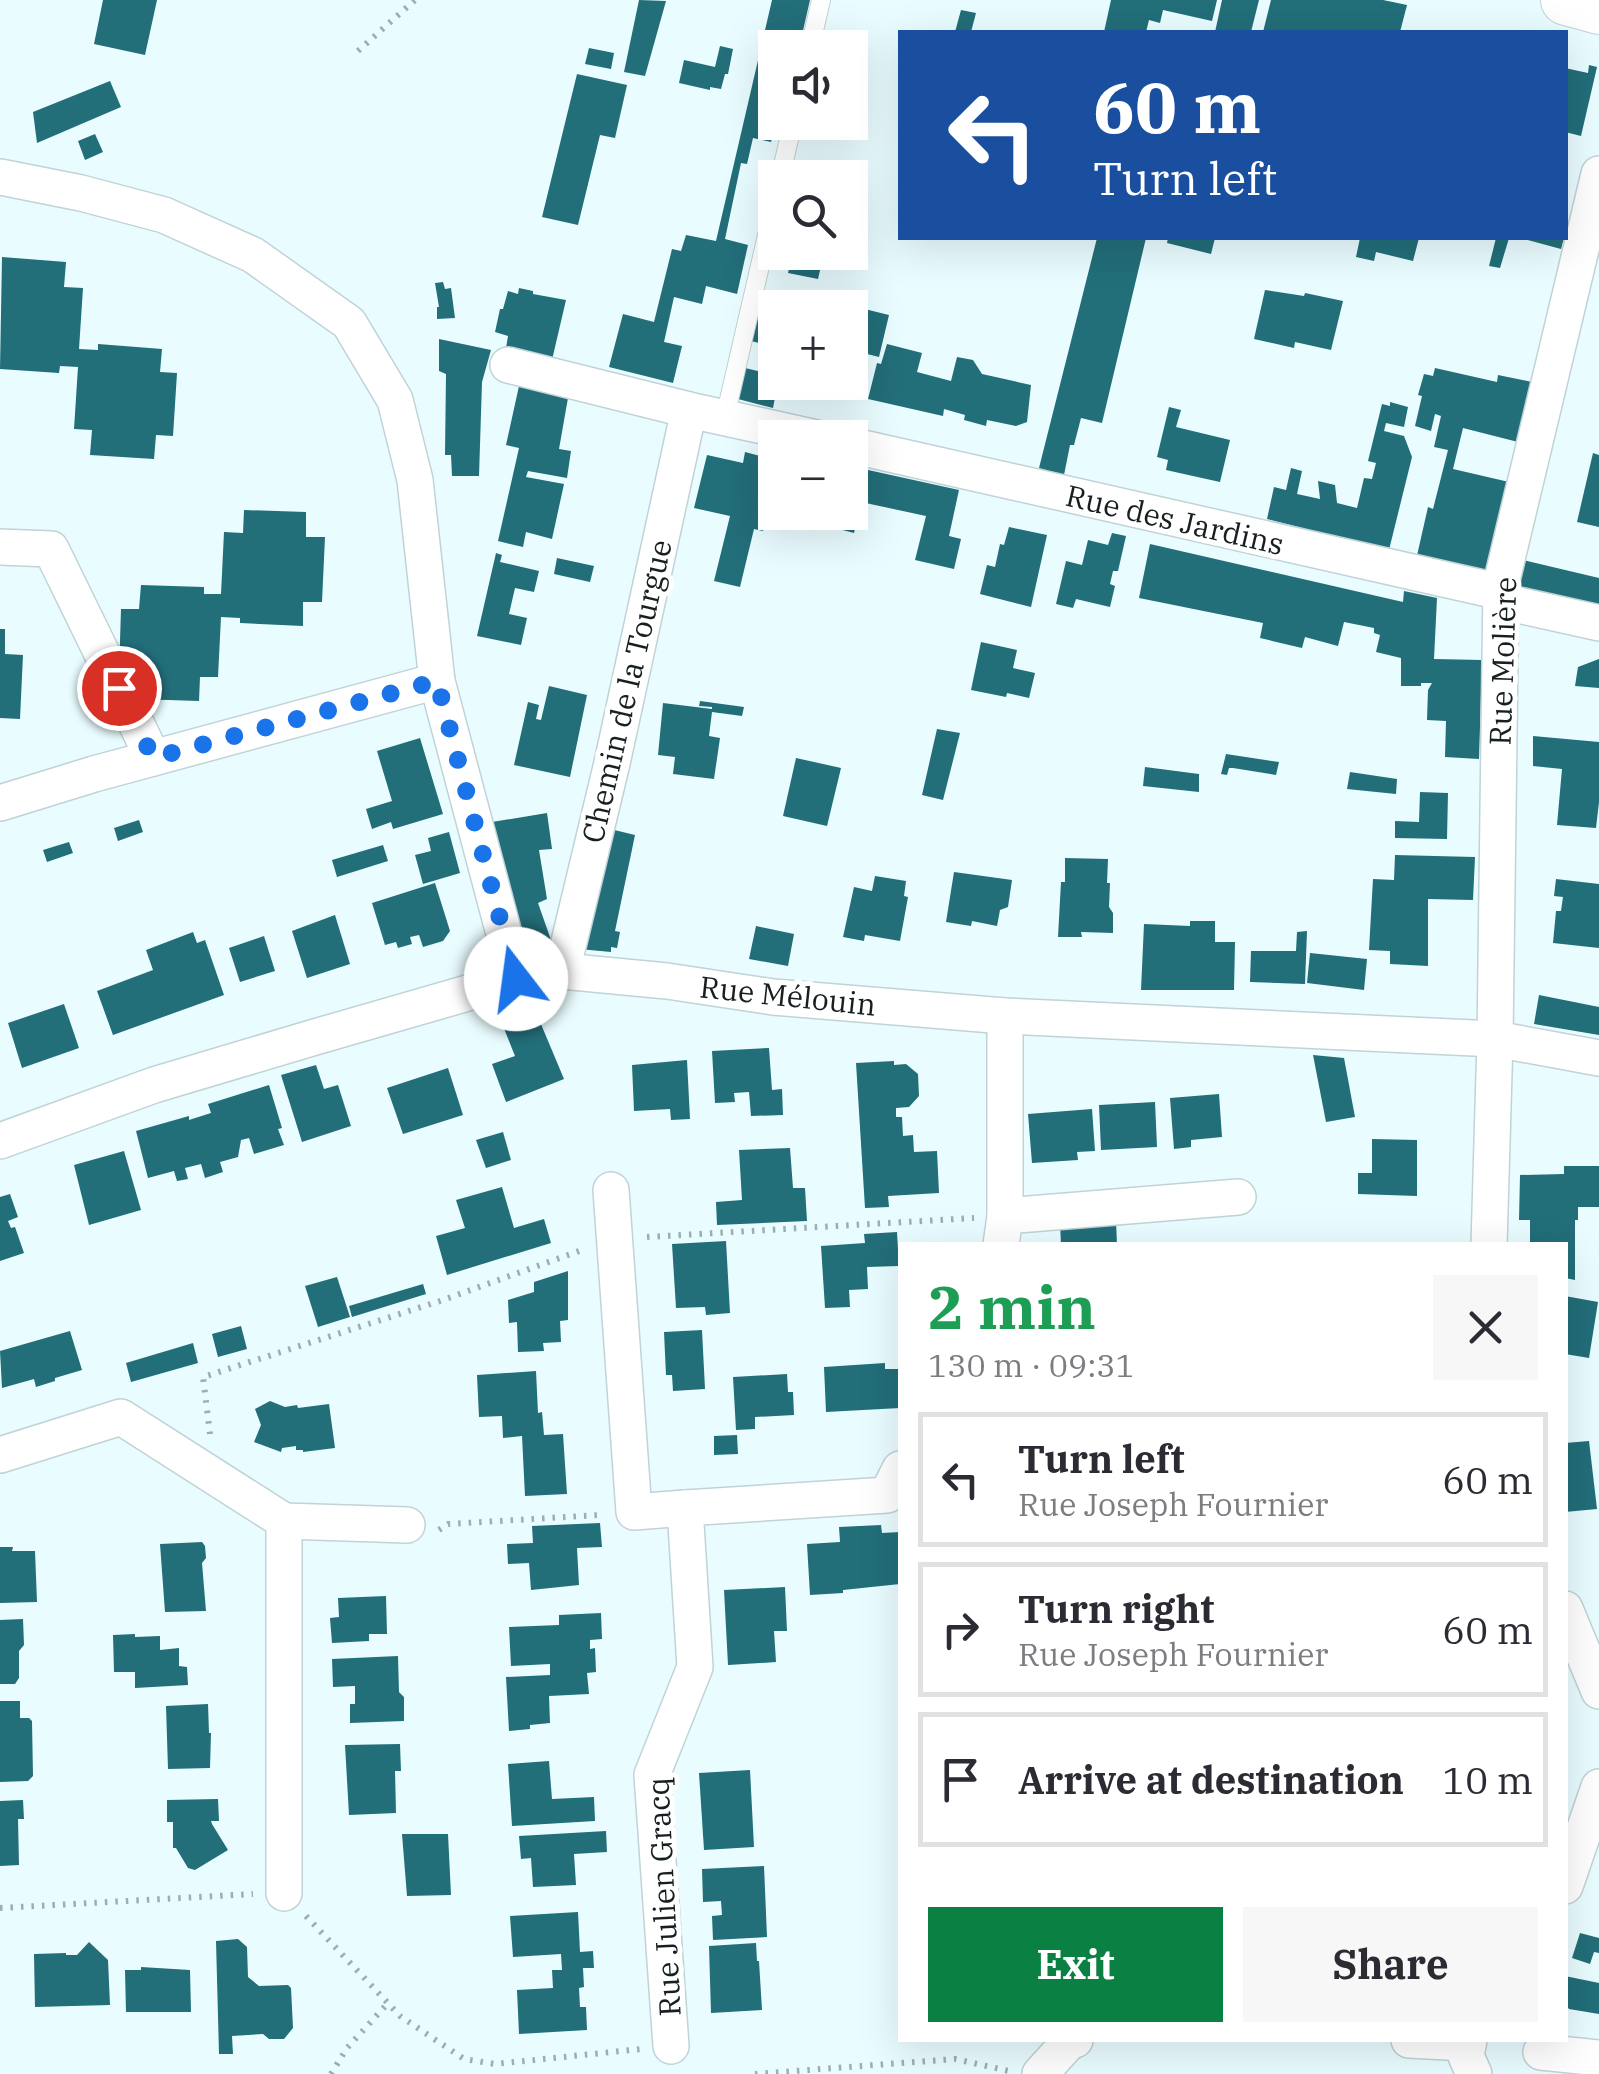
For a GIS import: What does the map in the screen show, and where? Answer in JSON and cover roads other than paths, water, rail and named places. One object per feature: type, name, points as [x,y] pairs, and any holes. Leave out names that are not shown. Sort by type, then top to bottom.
[{"type":"main road","points":[[1566,0],[1599,8]]},
{"type":"street","name":"Rue Molière","points":[[1489,1242],[1501,584],[1599,174]]},
{"type":"street","points":[[0,177],[164,214],[253,256],[349,324],[395,400],[415,480],[437,681],[516,979]]},
{"type":"street","points":[[508,365],[758,425]]},
{"type":"street","name":"Chemin de la Tourgue","points":[[562,971],[688,410]]},
{"type":"street","name":"Rue des Jardins","points":[[868,449],[1599,623]]},
{"type":"street","points":[[0,547],[51,549],[153,758]]},
{"type":"street","points":[[0,803],[437,681]]},
{"type":"street","name":"Rue Mélouin","points":[[0,1141],[154,1085],[516,979],[562,971],[773,997],[1005,1016],[1494,1040],[1599,1058]]},
{"type":"street","points":[[1005,1016],[1003,1231],[1238,1197]]},
{"type":"street","points":[[611,1190],[634,1512],[887,1495],[898,1472]]},
{"type":"street","points":[[0,1455],[121,1417],[284,1521],[421,1529]]},
{"type":"street","name":"Rue Julien Gracq","points":[[671,2046],[652,1775],[695,1667],[684,1508]]},
{"type":"street","points":[[284,1521],[284,1893]]},
{"type":"street","points":[[1568,1616],[1599,1691]]},
{"type":"street","points":[[1568,1877],[1599,1788]]},
{"type":"street","points":[[1040,2074],[1070,2042]]},
{"type":"street","points":[[1419,2042],[1470,2052]]},
{"type":"street","points":[[1538,2055],[1599,2058]]},
{"type":"lane","points":[[814,30],[821,0]]},
{"type":"lane","points":[[725,417],[759,270]]}]
